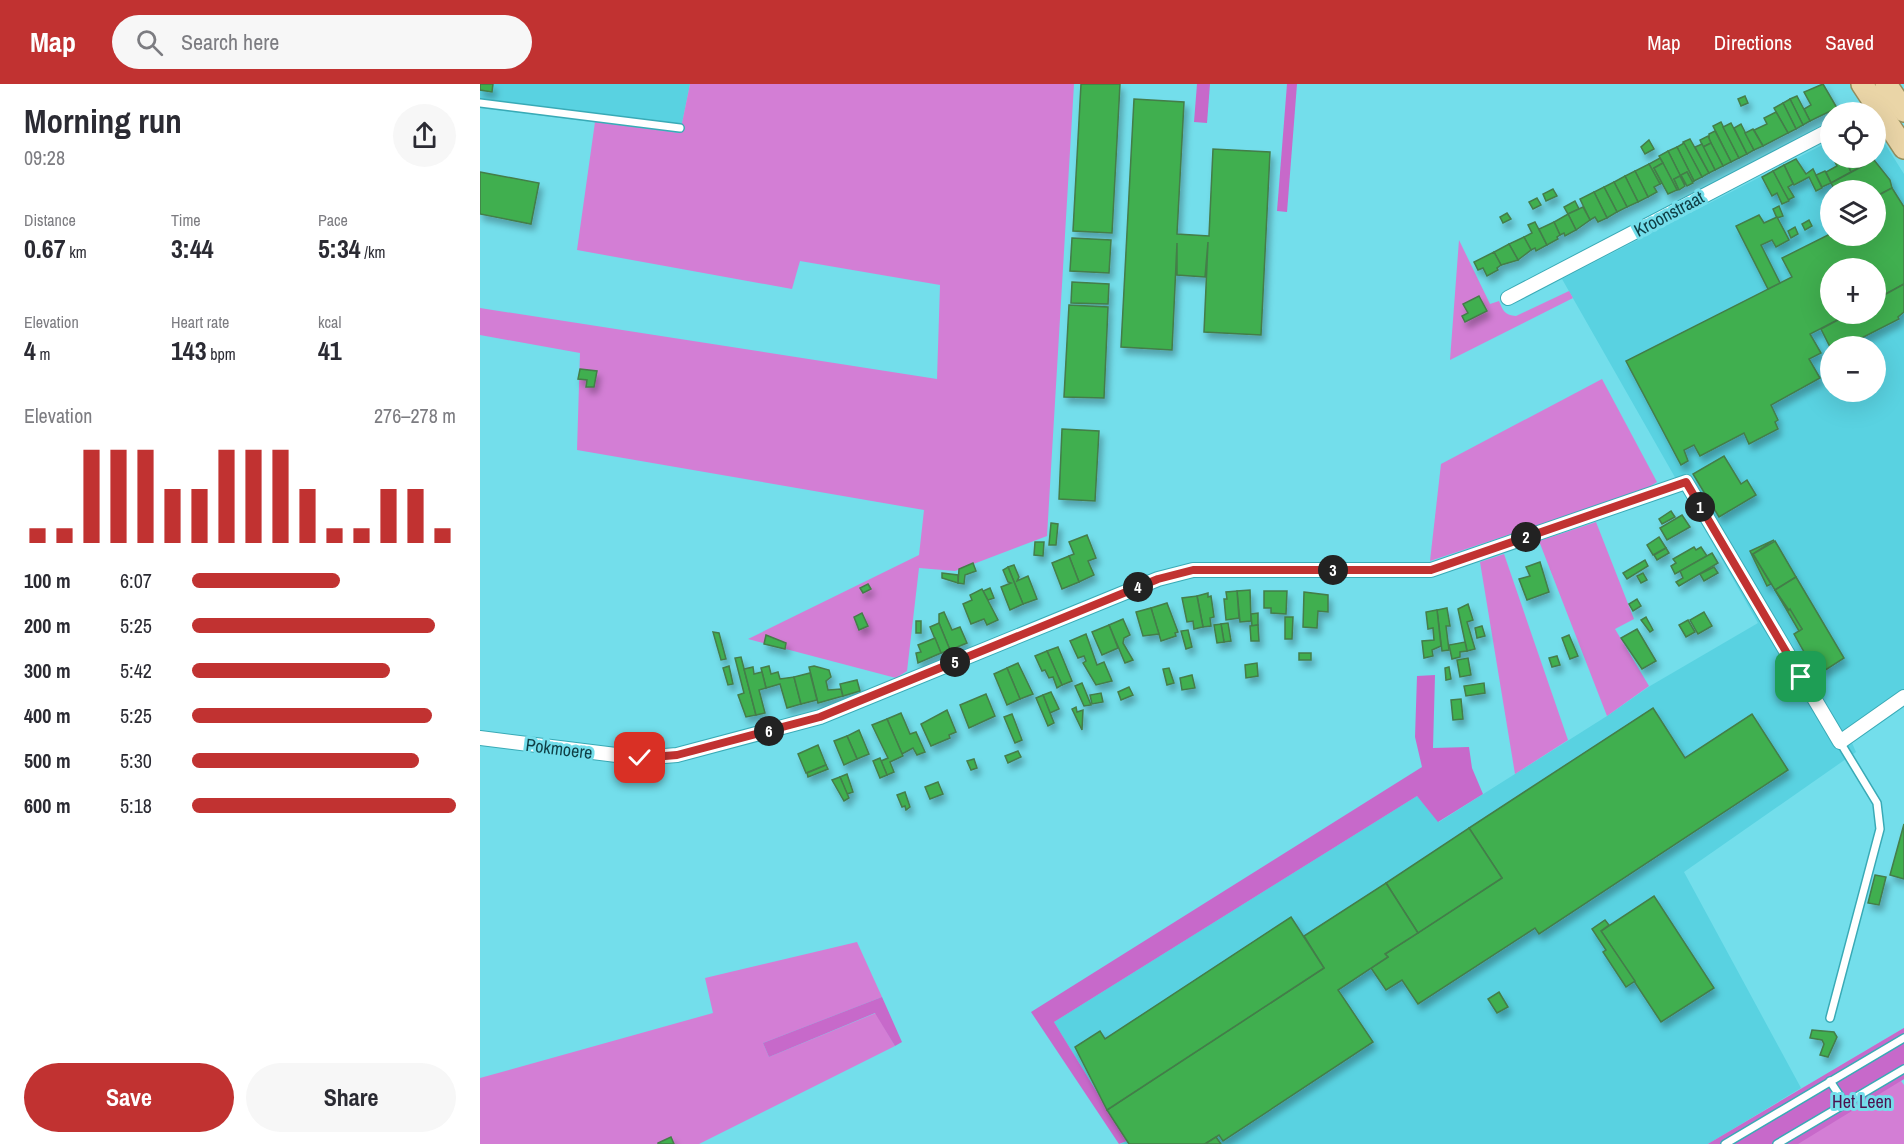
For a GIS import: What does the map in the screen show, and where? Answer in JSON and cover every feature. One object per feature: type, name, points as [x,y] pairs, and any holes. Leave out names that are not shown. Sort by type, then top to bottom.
[{"type":"main road","points":[[1862,84],[1885,102]]},
{"type":"main road","points":[[1886,104],[1904,148]]},
{"type":"street","name":"Kroonstraat","points":[[1508,298],[1820,135]]},
{"type":"street","name":"Pokmoere","points":[[480,738],[640,758],[677,755],[820,717],[1158,579],[1193,570],[1431,570],[1686,482],[1840,742]]},
{"type":"street","points":[[1840,742],[1904,697]]},
{"type":"lane","points":[[480,103],[681,128]]},
{"type":"lane","points":[[1830,1018],[1880,829],[1877,803],[1840,742]]},
{"type":"lane","points":[[1725,1144],[1904,1038]]},
{"type":"lane","points":[[1777,1144],[1904,1069]]},
{"type":"lane","points":[[1830,1082],[1845,1104]]},
{"type":"shaded area","points":[[480,84],[690,84],[680,133],[480,108]]},
{"type":"shaded area","points":[[1886,145],[1904,174],[1904,707],[1852,743],[1856,752],[1684,872],[1801,1088],[1708,1144],[1120,1144],[1127,1141],[1054,1022],[1417,796],[1439,822],[1607,716],[1650,686],[1758,623],[1562,279],[1820,146],[1820,168],[1886,168]]},
{"type":"green space","points":[[690,84],[1074,84],[1047,536],[955,571],[919,568],[907,671],[896,678],[748,639],[919,555],[924,510],[577,450],[580,353],[480,335],[480,308],[937,379],[940,285],[800,261],[792,289],[577,250],[595,122],[680,133]]},
{"type":"green space","points":[[1197,84],[1210,84],[1207,123],[1194,122]]},
{"type":"green space","points":[[1287,84],[1297,84],[1287,212],[1277,211]]},
{"type":"green space","points":[[1459,240],[1490,304],[1499,301],[1507,313],[1516,316],[1569,291],[1573,298],[1450,360]]},
{"type":"green space","points":[[1602,379],[1657,482],[1646,489],[1430,561],[1441,464]]},
{"type":"green space","points":[[1596,522],[1634,619],[1615,629],[1649,686],[1607,716],[1539,541]]},
{"type":"green space","points":[[1504,554],[1568,740],[1515,774],[1480,562]]},
{"type":"green space","points":[[1435,675],[1433,748],[1469,747],[1472,768],[1483,794],[1438,822],[1417,796],[1054,1022],[1127,1141],[1119,1144],[1031,1012],[1422,767],[1415,737],[1417,676]]},
{"type":"green space","points":[[857,942],[882,997],[763,1043],[769,1057],[876,1013],[895,1046],[699,1144],[480,1144],[480,1078],[713,1013],[705,978]]},
{"type":"green space","points":[[882,997],[902,1042],[895,1046],[875,1013],[769,1057],[763,1043]]},
{"type":"green space","name":"Het Leen","points":[[1904,1028],[1904,1079],[1901,1081],[1904,1085],[1904,1144],[1708,1144]]},
{"type":"green space","name":"Het Leen","points":[[1904,1028],[1904,1079],[1798,1144],[1708,1144]]},
{"type":"building","points":[[480,84],[493,84],[492,92],[480,90]]},
{"type":"building","points":[[1081,84],[1120,84],[1112,233],[1073,231]]},
{"type":"building","points":[[1823,84],[1834,102],[1820,102],[1820,116],[1810,121],[1804,109],[1811,105],[1804,92]]},
{"type":"building","points":[[1745,96],[1748,103],[1741,106],[1738,99]]},
{"type":"building","points":[[1797,96],[1810,121],[1803,125],[1790,99]]},
{"type":"building","points":[[1134,99],[1184,102],[1177,234],[1209,236],[1213,149],[1270,152],[1261,335],[1204,332],[1208,242],[1205,277],[1177,275],[1177,243],[1172,350],[1121,347]]},
{"type":"building","points":[[1790,99],[1803,125],[1796,129],[1783,103]]},
{"type":"building","points":[[1783,103],[1796,129],[1788,133],[1774,108]]},
{"type":"building","points":[[1776,112],[1788,133],[1763,146],[1754,130],[1767,124],[1764,118]]},
{"type":"building","points":[[1721,122],[1739,158],[1731,162],[1713,126]]},
{"type":"building","points":[[1731,123],[1747,154],[1739,158],[1723,127]]},
{"type":"building","points":[[1741,124],[1754,150],[1747,154],[1734,128]]},
{"type":"building","points":[[1753,129],[1763,146],[1754,150],[1745,133]]},
{"type":"building","points":[[1715,131],[1731,162],[1723,166],[1709,139],[1709,134]]},
{"type":"building","points":[[1708,136],[1711,143],[1703,147],[1700,140]]},
{"type":"building","points":[[1690,139],[1709,173],[1702,177],[1683,142]]},
{"type":"building","points":[[1649,140],[1654,149],[1645,154],[1641,147]]},
{"type":"building","points":[[1684,143],[1702,177],[1694,181],[1677,147]]},
{"type":"building","points":[[1711,143],[1723,166],[1715,170],[1703,147]]},
{"type":"building","points":[[1702,144],[1715,170],[1709,173],[1695,147]]},
{"type":"building","points":[[1677,147],[1694,181],[1692,182],[1687,172],[1681,175],[1685,185],[1668,151]]},
{"type":"building","points":[[1668,151],[1685,185],[1680,176],[1674,179],[1679,189],[1677,190],[1659,156]]},
{"type":"building","points":[[1660,158],[1663,163],[1654,168],[1662,183],[1660,184],[1649,164]]},
{"type":"building","points":[[1796,159],[1806,174],[1813,169],[1820,189],[1816,191],[1809,177],[1794,185],[1784,165]]},
{"type":"building","points":[[1663,163],[1677,190],[1668,194],[1654,168]]},
{"type":"building","points":[[1649,164],[1660,184],[1654,187],[1657,192],[1648,197],[1635,171]]},
{"type":"building","points":[[1784,165],[1793,184],[1788,187],[1794,197],[1788,200],[1773,171]]},
{"type":"building","points":[[1833,168],[1849,168],[1851,172],[1836,180],[1830,180],[1826,172]]},
{"type":"building","points":[[1859,168],[1880,168],[1890,180],[1892,188],[1886,191],[1886,180],[1837,180]]},
{"type":"building","points":[[1635,171],[1648,197],[1638,202],[1625,176]]},
{"type":"building","points":[[1773,171],[1789,201],[1782,204],[1777,193],[1772,196],[1762,177]]},
{"type":"building","points":[[1825,171],[1830,180],[1820,180],[1820,183],[1816,175]]},
{"type":"building","points":[[480,172],[539,183],[531,224],[480,214]]},
{"type":"building","points":[[1687,172],[1693,183],[1687,186],[1681,175]]},
{"type":"building","points":[[1625,176],[1638,202],[1627,207],[1614,182]]},
{"type":"building","points":[[1680,176],[1685,186],[1679,190],[1674,179]]},
{"type":"building","points":[[1614,182],[1627,207],[1617,212],[1604,187]]},
{"type":"building","points":[[1604,187],[1617,212],[1607,218],[1594,192]]},
{"type":"building","points":[[1892,188],[1904,207],[1904,284],[1886,294],[1886,258],[1820,258],[1820,324],[1830,324],[1810,334],[1820,354],[1809,359],[1820,378],[1771,405],[1778,420],[1775,422],[1778,429],[1749,444],[1744,433],[1700,456],[1694,445],[1684,450],[1688,461],[1681,465],[1626,361],[1792,277],[1782,258],[1820,239],[1820,246],[1886,246],[1886,191]]},
{"type":"building","points":[[1553,189],[1557,196],[1546,201],[1543,194]]},
{"type":"building","points":[[1594,192],[1607,218],[1598,222],[1595,217],[1590,220],[1580,199]]},
{"type":"building","points":[[1537,198],[1541,205],[1533,209],[1529,202]]},
{"type":"building","points":[[1575,201],[1579,209],[1568,214],[1564,207]]},
{"type":"building","points":[[1779,206],[1783,216],[1777,218],[1773,209]]},
{"type":"building","points":[[1583,207],[1590,220],[1576,230],[1568,214]]},
{"type":"building","points":[[1507,213],[1511,219],[1503,223],[1500,217]]},
{"type":"building","points":[[1568,214],[1576,230],[1565,236],[1564,233],[1560,235],[1554,222]]},
{"type":"building","points":[[1759,215],[1764,223],[1777,217],[1789,240],[1776,247],[1772,240],[1761,245],[1780,283],[1768,289],[1736,226]]},
{"type":"building","points":[[1809,220],[1812,226],[1805,230],[1802,224]]},
{"type":"building","points":[[1535,222],[1547,245],[1536,251],[1535,248],[1531,250],[1524,237],[1532,233],[1528,225]]},
{"type":"building","points":[[1554,222],[1560,235],[1558,239],[1547,245],[1539,229]]},
{"type":"building","points":[[1795,227],[1798,234],[1791,238],[1788,231]]},
{"type":"building","points":[[1524,237],[1531,250],[1518,260],[1509,244]]},
{"type":"building","points":[[1072,238],[1111,240],[1109,273],[1070,271]]},
{"type":"building","points":[[1509,244],[1518,260],[1501,265],[1494,252]]},
{"type":"building","points":[[1494,252],[1501,265],[1497,268],[1498,270],[1487,276],[1483,268],[1478,270],[1474,262]]},
{"type":"building","points":[[1072,282],[1109,284],[1108,304],[1071,303]]},
{"type":"building","points":[[1904,284],[1904,312],[1898,317],[1899,319],[1866,336],[1824,336],[1821,329],[1830,324],[1886,324],[1886,294]]},
{"type":"building","points":[[1479,296],[1487,311],[1465,322],[1462,316],[1468,313],[1463,304]]},
{"type":"building","points":[[1069,305],[1108,307],[1104,398],[1064,397]]},
{"type":"building","points":[[580,369],[597,371],[594,387],[586,387],[587,380],[578,379]]},
{"type":"building","points":[[1062,429],[1099,431],[1095,501],[1059,499]]},
{"type":"building","points":[[1724,456],[1741,484],[1747,480],[1756,495],[1719,517],[1693,474]]},
{"type":"building","points":[[1671,511],[1675,517],[1662,524],[1659,519]]},
{"type":"building","points":[[1682,515],[1690,527],[1667,540],[1660,528]]},
{"type":"building","points":[[1051,523],[1058,524],[1056,545],[1049,545]]},
{"type":"building","points":[[1087,535],[1096,558],[1088,561],[1094,575],[1079,582],[1069,556],[1074,554],[1069,542]]},
{"type":"building","points":[[1659,537],[1666,548],[1653,555],[1647,545]]},
{"type":"building","points":[[1774,540],[1753,554],[1771,584],[1767,586],[1750,551]]},
{"type":"building","points":[[1775,541],[1796,577],[1775,590],[1753,554]]},
{"type":"building","points":[[1035,542],[1044,542],[1043,556],[1034,555]]},
{"type":"building","points":[[1694,547],[1696,550],[1701,547],[1707,556],[1675,574],[1671,566],[1676,563],[1673,559]]},
{"type":"building","points":[[1666,548],[1669,553],[1657,560],[1654,555]]},
{"type":"building","points":[[1712,553],[1718,563],[1679,586],[1676,582],[1683,578],[1680,571]]},
{"type":"building","points":[[1069,556],[1079,582],[1062,589],[1052,563]]},
{"type":"building","points":[[1645,560],[1648,566],[1627,579],[1623,573]]},
{"type":"building","points":[[1540,562],[1549,592],[1527,600],[1519,579],[1530,576],[1526,567]]},
{"type":"building","points":[[973,563],[976,571],[965,575],[964,584],[958,583],[959,569]]},
{"type":"building","points":[[1014,565],[1019,577],[1017,581],[1028,576],[1037,599],[1023,604],[1008,567]]},
{"type":"building","points":[[1008,567],[1023,604],[1010,610],[1001,587],[1011,583],[1008,582],[1003,570]]},
{"type":"building","points":[[1714,567],[1718,573],[1704,581],[1700,574]]},
{"type":"building","points":[[942,573],[958,575],[958,583],[942,578]]},
{"type":"building","points":[[1643,573],[1647,580],[1641,583],[1637,576]]},
{"type":"building","points":[[1796,577],[1844,658],[1824,671],[1814,655],[1808,659],[1794,634],[1802,629],[1775,590]]},
{"type":"building","points":[[868,584],[871,589],[863,593],[860,588]]},
{"type":"building","points":[[990,588],[994,598],[988,600],[983,591]]},
{"type":"building","points":[[982,589],[998,620],[987,625],[984,619],[971,624],[963,604],[972,600],[970,595]]},
{"type":"building","points":[[1250,590],[1251,621],[1240,622],[1237,591]]},
{"type":"building","points":[[1775,590],[1802,629],[1799,631]]},
{"type":"building","points":[[1237,591],[1239,618],[1226,620],[1224,599],[1227,599],[1226,592]]},
{"type":"building","points":[[1264,591],[1287,591],[1286,614],[1271,613],[1271,608],[1264,608]]},
{"type":"building","points":[[1304,592],[1328,595],[1328,612],[1318,611],[1317,628],[1303,627]]},
{"type":"building","points":[[1208,593],[1208,597],[1211,596],[1214,617],[1210,618],[1211,626],[1203,627],[1197,596]]},
{"type":"building","points":[[1197,596],[1203,627],[1194,629],[1193,621],[1187,622],[1182,598]]},
{"type":"building","points":[[1637,599],[1641,606],[1633,611],[1629,604]]},
{"type":"building","points":[[1167,603],[1178,632],[1175,633],[1176,636],[1161,641],[1151,608]]},
{"type":"building","points":[[1468,604],[1473,620],[1467,622],[1475,649],[1467,651],[1458,609]]},
{"type":"building","points":[[1151,608],[1159,634],[1143,636],[1136,612]]},
{"type":"building","points":[[1447,608],[1450,626],[1446,626],[1449,650],[1442,651],[1437,610]]},
{"type":"building","points":[[1437,610],[1441,646],[1432,650],[1433,656],[1424,658],[1422,641],[1434,640],[1433,628],[1428,629],[1426,612]]},
{"type":"building","points":[[944,612],[952,630],[960,627],[967,643],[950,650],[939,623],[939,614]]},
{"type":"building","points":[[1704,612],[1712,626],[1698,634],[1690,620]]},
{"type":"building","points":[[862,613],[868,626],[859,630],[854,617]]},
{"type":"building","points":[[1258,613],[1258,625],[1252,626],[1251,614]]},
{"type":"building","points":[[1285,617],[1293,617],[1292,639],[1285,639]]},
{"type":"building","points":[[1646,617],[1653,630],[1650,632],[1641,620]]},
{"type":"building","points":[[1123,619],[1130,635],[1124,638],[1123,643],[1133,660],[1125,663],[1109,625]]},
{"type":"building","points":[[1688,620],[1695,632],[1686,637],[1679,625]]},
{"type":"building","points":[[916,621],[921,621],[921,633],[916,633]]},
{"type":"building","points":[[939,623],[950,650],[941,653],[930,627]]},
{"type":"building","points":[[1228,623],[1231,641],[1224,642],[1221,624]]},
{"type":"building","points":[[1221,624],[1224,642],[1217,643],[1214,625]]},
{"type":"building","points":[[1109,625],[1118,648],[1102,655],[1092,632]]},
{"type":"building","points":[[1258,625],[1259,641],[1251,641],[1250,626]]},
{"type":"building","points":[[1482,626],[1485,636],[1477,638],[1475,628]]},
{"type":"building","points":[[1637,629],[1656,661],[1642,669],[1621,638]]},
{"type":"building","points":[[1188,630],[1192,647],[1186,649],[1181,631]]},
{"type":"building","points":[[713,632],[719,633],[726,659],[721,660]]},
{"type":"building","points":[[1086,634],[1097,665],[1104,662],[1112,681],[1096,685],[1083,663],[1086,661],[1084,656],[1078,658],[1070,641]]},
{"type":"building","points":[[766,635],[786,643],[785,649],[764,644]]},
{"type":"building","points":[[1569,635],[1578,656],[1570,659],[1562,638]]},
{"type":"building","points":[[935,638],[941,653],[918,663],[916,653],[921,652],[918,645]]},
{"type":"building","points":[[1465,642],[1467,651],[1460,652],[1460,657],[1452,659],[1449,645]]},
{"type":"building","points":[[1058,647],[1072,681],[1062,685],[1047,651]]},
{"type":"building","points":[[1047,651],[1062,685],[1057,688],[1053,677],[1049,678],[1045,670],[1042,671],[1035,656]]},
{"type":"building","points":[[1299,653],[1311,653],[1311,660],[1299,660]]},
{"type":"building","points":[[1557,656],[1560,665],[1552,667],[1549,658]]},
{"type":"building","points":[[741,657],[756,715],[746,717],[738,695],[744,693],[735,658]]},
{"type":"building","points":[[1468,658],[1471,675],[1460,677],[1457,660]]},
{"type":"building","points":[[1018,663],[1033,694],[1020,699],[1007,668]]},
{"type":"building","points":[[1257,663],[1258,676],[1246,678],[1245,665]]},
{"type":"building","points":[[729,666],[733,684],[728,685],[723,668]]},
{"type":"building","points":[[769,666],[771,674],[778,672],[780,679],[794,677],[801,704],[787,708],[780,684],[766,688],[761,668]]},
{"type":"building","points":[[753,667],[754,674],[762,672],[766,688],[759,690],[765,713],[756,715],[744,669]]},
{"type":"building","points":[[809,667],[829,670],[831,677],[826,681],[828,690],[841,689],[843,696],[818,703]]},
{"type":"building","points":[[1449,667],[1451,679],[1446,680],[1445,668]]},
{"type":"building","points":[[1007,668],[1020,699],[1007,705],[994,674]]},
{"type":"building","points":[[1169,668],[1174,683],[1167,685],[1163,669]]},
{"type":"building","points":[[810,673],[817,700],[801,704],[794,677]]},
{"type":"building","points":[[1192,675],[1195,688],[1182,690],[1180,678]]},
{"type":"building","points":[[857,680],[860,691],[843,696],[840,684]]},
{"type":"building","points":[[1082,683],[1091,705],[1084,706],[1075,686]]},
{"type":"building","points":[[1484,683],[1485,693],[1466,696],[1464,686]]},
{"type":"building","points":[[1129,687],[1133,695],[1121,700],[1118,692]]},
{"type":"building","points":[[1051,692],[1059,709],[1050,713],[1043,695]]},
{"type":"building","points":[[1101,693],[1103,702],[1092,704],[1090,695]]},
{"type":"building","points":[[986,694],[995,716],[969,728],[960,705]]},
{"type":"building","points":[[1043,695],[1054,723],[1048,726],[1036,698]]},
{"type":"building","points":[[1461,699],[1463,719],[1453,720],[1451,700]]},
{"type":"building","points":[[1076,707],[1077,712],[1083,710],[1082,730],[1072,709]]},
{"type":"building","points":[[1653,708],[1685,758],[1752,714],[1788,770],[1539,934],[1535,928],[1418,1004],[1402,980],[1386,990],[1371,968],[1388,957],[1385,954],[1502,878],[1469,828]]},
{"type":"building","points":[[947,710],[956,732],[949,735],[950,738],[931,746],[921,724]]},
{"type":"building","points":[[901,713],[910,734],[916,732],[925,752],[917,755],[913,748],[902,754],[887,719]]},
{"type":"building","points":[[1012,714],[1022,740],[1015,743],[1004,717]]},
{"type":"building","points":[[887,719],[903,756],[890,762],[894,772],[887,775],[881,761],[888,758],[872,725]]},
{"type":"building","points":[[859,730],[869,754],[857,759],[847,736]]},
{"type":"building","points":[[847,736],[857,759],[844,765],[834,741]]},
{"type":"building","points":[[818,745],[826,765],[806,773],[798,754]]},
{"type":"building","points":[[1018,751],[1021,757],[1008,763],[1005,756]]},
{"type":"building","points":[[880,758],[887,775],[880,778],[873,761]]},
{"type":"building","points":[[974,759],[977,768],[971,770],[967,761]]},
{"type":"building","points":[[826,765],[828,769],[808,777],[807,773]]},
{"type":"building","points":[[847,774],[853,792],[847,794],[840,777]]},
{"type":"building","points":[[840,777],[849,798],[844,801],[832,780]]},
{"type":"building","points":[[938,782],[943,794],[930,799],[925,787]]},
{"type":"building","points":[[905,792],[910,807],[906,810],[905,806],[902,807],[897,795]]},
{"type":"building","points":[[1904,824],[1904,879],[1890,875]]},
{"type":"building","points":[[1469,828],[1502,878],[1418,933],[1386,883]]},
{"type":"building","points":[[1875,875],[1886,877],[1879,905],[1868,903]]},
{"type":"building","points":[[1386,883],[1418,933],[1385,954],[1388,957],[1338,990],[1373,1042],[1223,1141],[1219,1135],[1205,1144],[1129,1144],[1107,1110],[1324,968],[1304,936]]},
{"type":"building","points":[[1654,896],[1714,988],[1661,1022],[1601,931]]},
{"type":"building","points":[[1291,917],[1324,968],[1107,1110],[1075,1047],[1100,1031],[1105,1039]]},
{"type":"building","points":[[1605,920],[1609,925],[1601,931],[1635,981],[1626,987],[1603,952],[1606,950],[1592,929]]},
{"type":"building","points":[[1499,992],[1508,1007],[1497,1013],[1488,999]]},
{"type":"building","points":[[1812,1030],[1834,1032],[1837,1037],[1828,1057],[1820,1055],[1824,1044],[1822,1040],[1810,1038]]},
{"type":"building","points":[[671,1137],[674,1144],[658,1144],[658,1143]]},
{"type":"building","points":[[1216,1137],[1221,1144],[1205,1144]]},
{"type":"route","points":[[640,758],[677,755],[820,717],[1158,579],[1193,570],[1431,570],[1686,482],[1801,677]]}]
